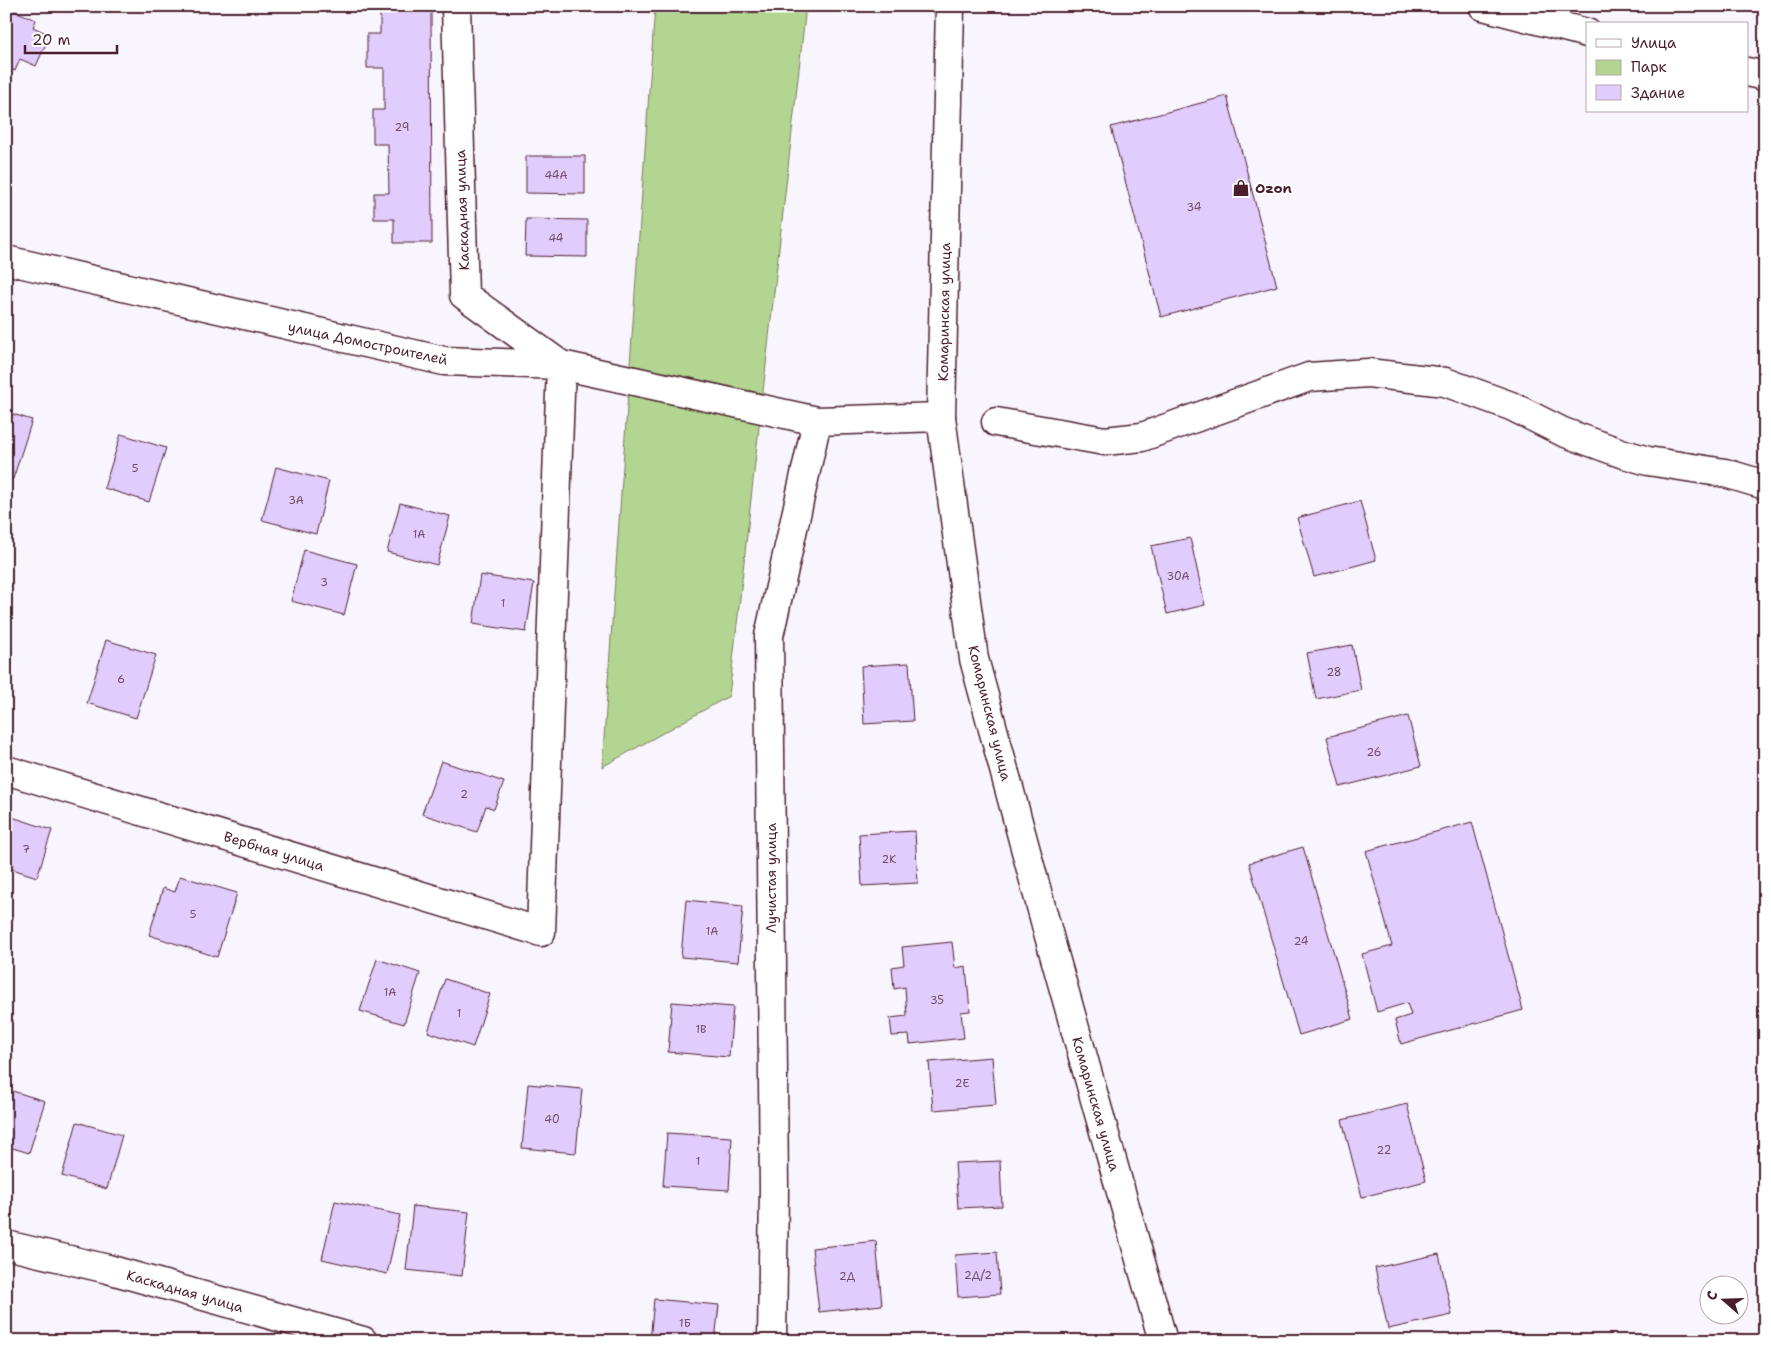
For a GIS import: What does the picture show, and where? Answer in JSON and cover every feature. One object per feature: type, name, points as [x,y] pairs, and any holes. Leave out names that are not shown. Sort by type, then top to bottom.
[{"type":"street","name":"Каскадная улица","points":[[456,6],[464,296],[561,365]]},
{"type":"street","name":"Комаринская улица","points":[[950,6],[941,417],[974,660],[1052,947],[1163,1341]]},
{"type":"street","points":[[1483,6],[1513,11],[1586,33]]},
{"type":"street","points":[[1748,72],[1765,76]]},
{"type":"street","name":"улица Домостроителей","points":[[6,260],[444,362],[561,365],[817,421],[941,417]]},
{"type":"street","name":"Вербная улица","points":[[6,770],[541,932],[561,365]]},
{"type":"street","points":[[996,422],[1105,441],[1142,437],[1309,377],[1368,372],[1445,382],[1511,406],[1563,432],[1621,453],[1648,461],[1725,473],[1765,485]]},
{"type":"street","name":"Лучистая улица","points":[[772,1341],[774,1180],[769,636],[817,421]]},
{"type":"street","name":"Каскадная улица","points":[[6,1245],[108,1269],[362,1341]]},
{"type":"green space","points":[[655,6],[806,6],[729,696],[602,767]]},
{"type":"building","points":[[380,6],[431,6],[432,243],[394,243],[394,219],[374,219],[374,193],[389,193],[388,144],[373,144],[373,110],[384,110],[384,68],[367,68],[367,34],[380,34]]},
{"type":"building","points":[[6,7],[36,20],[33,27],[50,35],[36,66],[20,59],[15,71],[6,67]]},
{"type":"building","points":[[1227,96],[1277,286],[1161,317],[1111,127]]},
{"type":"building","points":[[526,156],[585,156],[585,194],[526,193]]},
{"type":"building","points":[[526,219],[587,220],[587,257],[525,256]]},
{"type":"building","points":[[6,412],[32,420],[13,479],[6,477]]},
{"type":"building","points":[[121,434],[166,448],[149,502],[104,488]]},
{"type":"building","points":[[276,467],[329,481],[316,534],[262,520]]},
{"type":"building","points":[[1360,501],[1376,560],[1314,577],[1297,518]]},
{"type":"building","points":[[400,503],[450,516],[437,565],[387,552]]},
{"type":"building","points":[[1190,538],[1205,605],[1167,614],[1151,546]]},
{"type":"building","points":[[304,550],[357,564],[344,615],[291,601]]},
{"type":"building","points":[[480,575],[534,583],[526,632],[473,624]]},
{"type":"building","points":[[106,640],[156,655],[136,718],[87,703]]},
{"type":"building","points":[[1352,645],[1361,690],[1316,699],[1307,653]]},
{"type":"building","points":[[909,663],[913,721],[864,724],[861,666]]},
{"type":"building","points":[[1408,716],[1421,766],[1340,787],[1327,737]]},
{"type":"building","points":[[441,761],[504,782],[494,809],[486,806],[477,832],[422,814]]},
{"type":"building","points":[[6,815],[52,830],[37,877],[6,867]]},
{"type":"building","points":[[1472,822],[1523,1010],[1401,1044],[1395,1020],[1411,1015],[1407,1003],[1377,1012],[1362,954],[1392,946],[1366,851]]},
{"type":"building","points":[[915,831],[918,883],[862,886],[859,834]]},
{"type":"building","points":[[1303,847],[1353,1019],[1299,1035],[1249,863]]},
{"type":"building","points":[[180,876],[237,893],[217,957],[149,935],[163,888],[175,892]]},
{"type":"building","points":[[686,900],[743,906],[738,962],[681,957]]},
{"type":"building","points":[[952,942],[955,968],[966,966],[970,1011],[961,1012],[964,1038],[910,1044],[909,1035],[892,1036],[890,1018],[907,1016],[905,987],[894,989],[892,967],[904,965],[902,947]]},
{"type":"building","points":[[377,959],[420,973],[404,1024],[360,1011]]},
{"type":"building","points":[[445,979],[490,994],[473,1047],[428,1032]]},
{"type":"building","points":[[672,1002],[733,1007],[729,1057],[668,1052]]},
{"type":"building","points":[[992,1057],[996,1105],[933,1110],[929,1062]]},
{"type":"building","points":[[528,1084],[582,1089],[576,1153],[522,1148]]},
{"type":"building","points":[[6,1089],[45,1101],[29,1153],[6,1146]]},
{"type":"building","points":[[1407,1104],[1426,1181],[1362,1197],[1342,1120]]},
{"type":"building","points":[[77,1122],[122,1135],[107,1189],[62,1176]]},
{"type":"building","points":[[667,1133],[732,1137],[729,1190],[663,1186]]},
{"type":"building","points":[[1000,1161],[1002,1206],[958,1208],[955,1163]]},
{"type":"building","points":[[335,1201],[400,1215],[387,1274],[322,1259]]},
{"type":"building","points":[[413,1206],[469,1212],[462,1276],[406,1270]]},
{"type":"building","points":[[876,1241],[882,1305],[819,1312],[812,1248]]},
{"type":"building","points":[[997,1252],[1000,1294],[958,1297],[955,1255]]},
{"type":"building","points":[[1439,1254],[1452,1315],[1388,1329],[1375,1268]]},
{"type":"building","points":[[654,1299],[719,1305],[715,1341],[650,1341]]},
{"type":"place","name":"Ozon","points":[[1241,188]]}]
